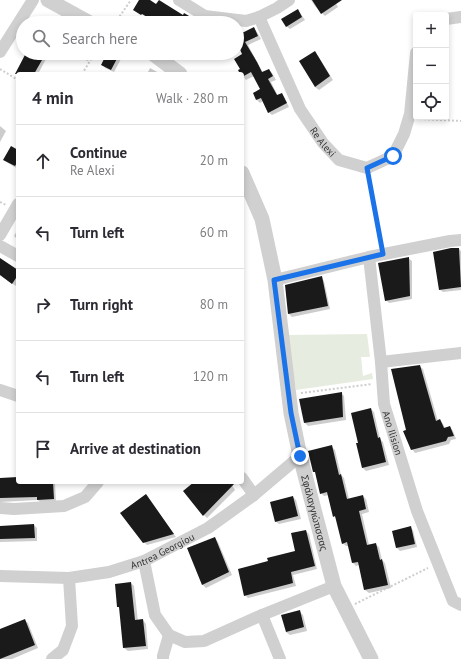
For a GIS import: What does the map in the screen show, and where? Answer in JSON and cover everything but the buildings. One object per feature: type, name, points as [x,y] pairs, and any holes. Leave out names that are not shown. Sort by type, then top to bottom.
[{"type":"street","points":[[23,16],[33,0]]},
{"type":"street","points":[[48,0],[77,16]]},
{"type":"street","points":[[179,0],[205,16]]},
{"type":"street","points":[[244,21],[258,18],[289,0]]},
{"type":"street","points":[[449,19],[461,17]]},
{"type":"street","name":"Re Alexi","points":[[258,18],[300,109],[323,143],[339,160],[367,168]]},
{"type":"street","points":[[0,52],[16,27]]},
{"type":"street","points":[[161,60],[177,72]]},
{"type":"street","points":[[367,168],[393,156],[404,134],[409,118],[413,84]]},
{"type":"street","name":"Σφάλαγγιώτισσας","points":[[244,178],[262,219],[274,280],[291,413],[300,456],[334,586],[371,659]]},
{"type":"street","points":[[0,235],[16,207]]},
{"type":"street","points":[[274,280],[383,254],[461,240]]},
{"type":"street","points":[[0,246],[16,255]]},
{"type":"street","name":"Ano Ilision","points":[[369,257],[381,362],[384,404],[417,511],[438,563],[457,603]]},
{"type":"street","points":[[381,362],[461,353]]},
{"type":"street","points":[[0,390],[16,395]]},
{"type":"street","name":"Antrea Georgiou","points":[[0,576],[69,578],[108,572],[144,561],[208,528],[254,495],[300,456]]},
{"type":"street","points":[[244,481],[254,495]]},
{"type":"street","points":[[0,508],[14,509],[64,506],[85,497],[96,484]]},
{"type":"street","points":[[144,561],[155,615],[169,635],[185,642],[204,641],[262,615],[334,586]]},
{"type":"street","points":[[52,659],[63,650],[72,626],[69,578]]},
{"type":"street","points":[[262,615],[280,659]]},
{"type":"street","points":[[163,659],[169,635]]},
{"type":"path","points":[[120,16],[131,0]]},
{"type":"path","points":[[83,72],[91,60]]},
{"type":"path","points":[[0,69],[16,79]]},
{"type":"path","points":[[409,118],[461,121]]},
{"type":"path","points":[[367,168],[383,254]]},
{"type":"path","points":[[289,395],[383,382]]},
{"type":"path","points":[[345,609],[438,563]]},
{"type":"shaded area","points":[[367,334],[370,357],[361,357],[363,376],[372,373],[373,379],[296,390],[287,335]]},
{"type":"route","points":[[300,456],[291,413],[274,280],[383,254],[367,168],[393,156]]}]
